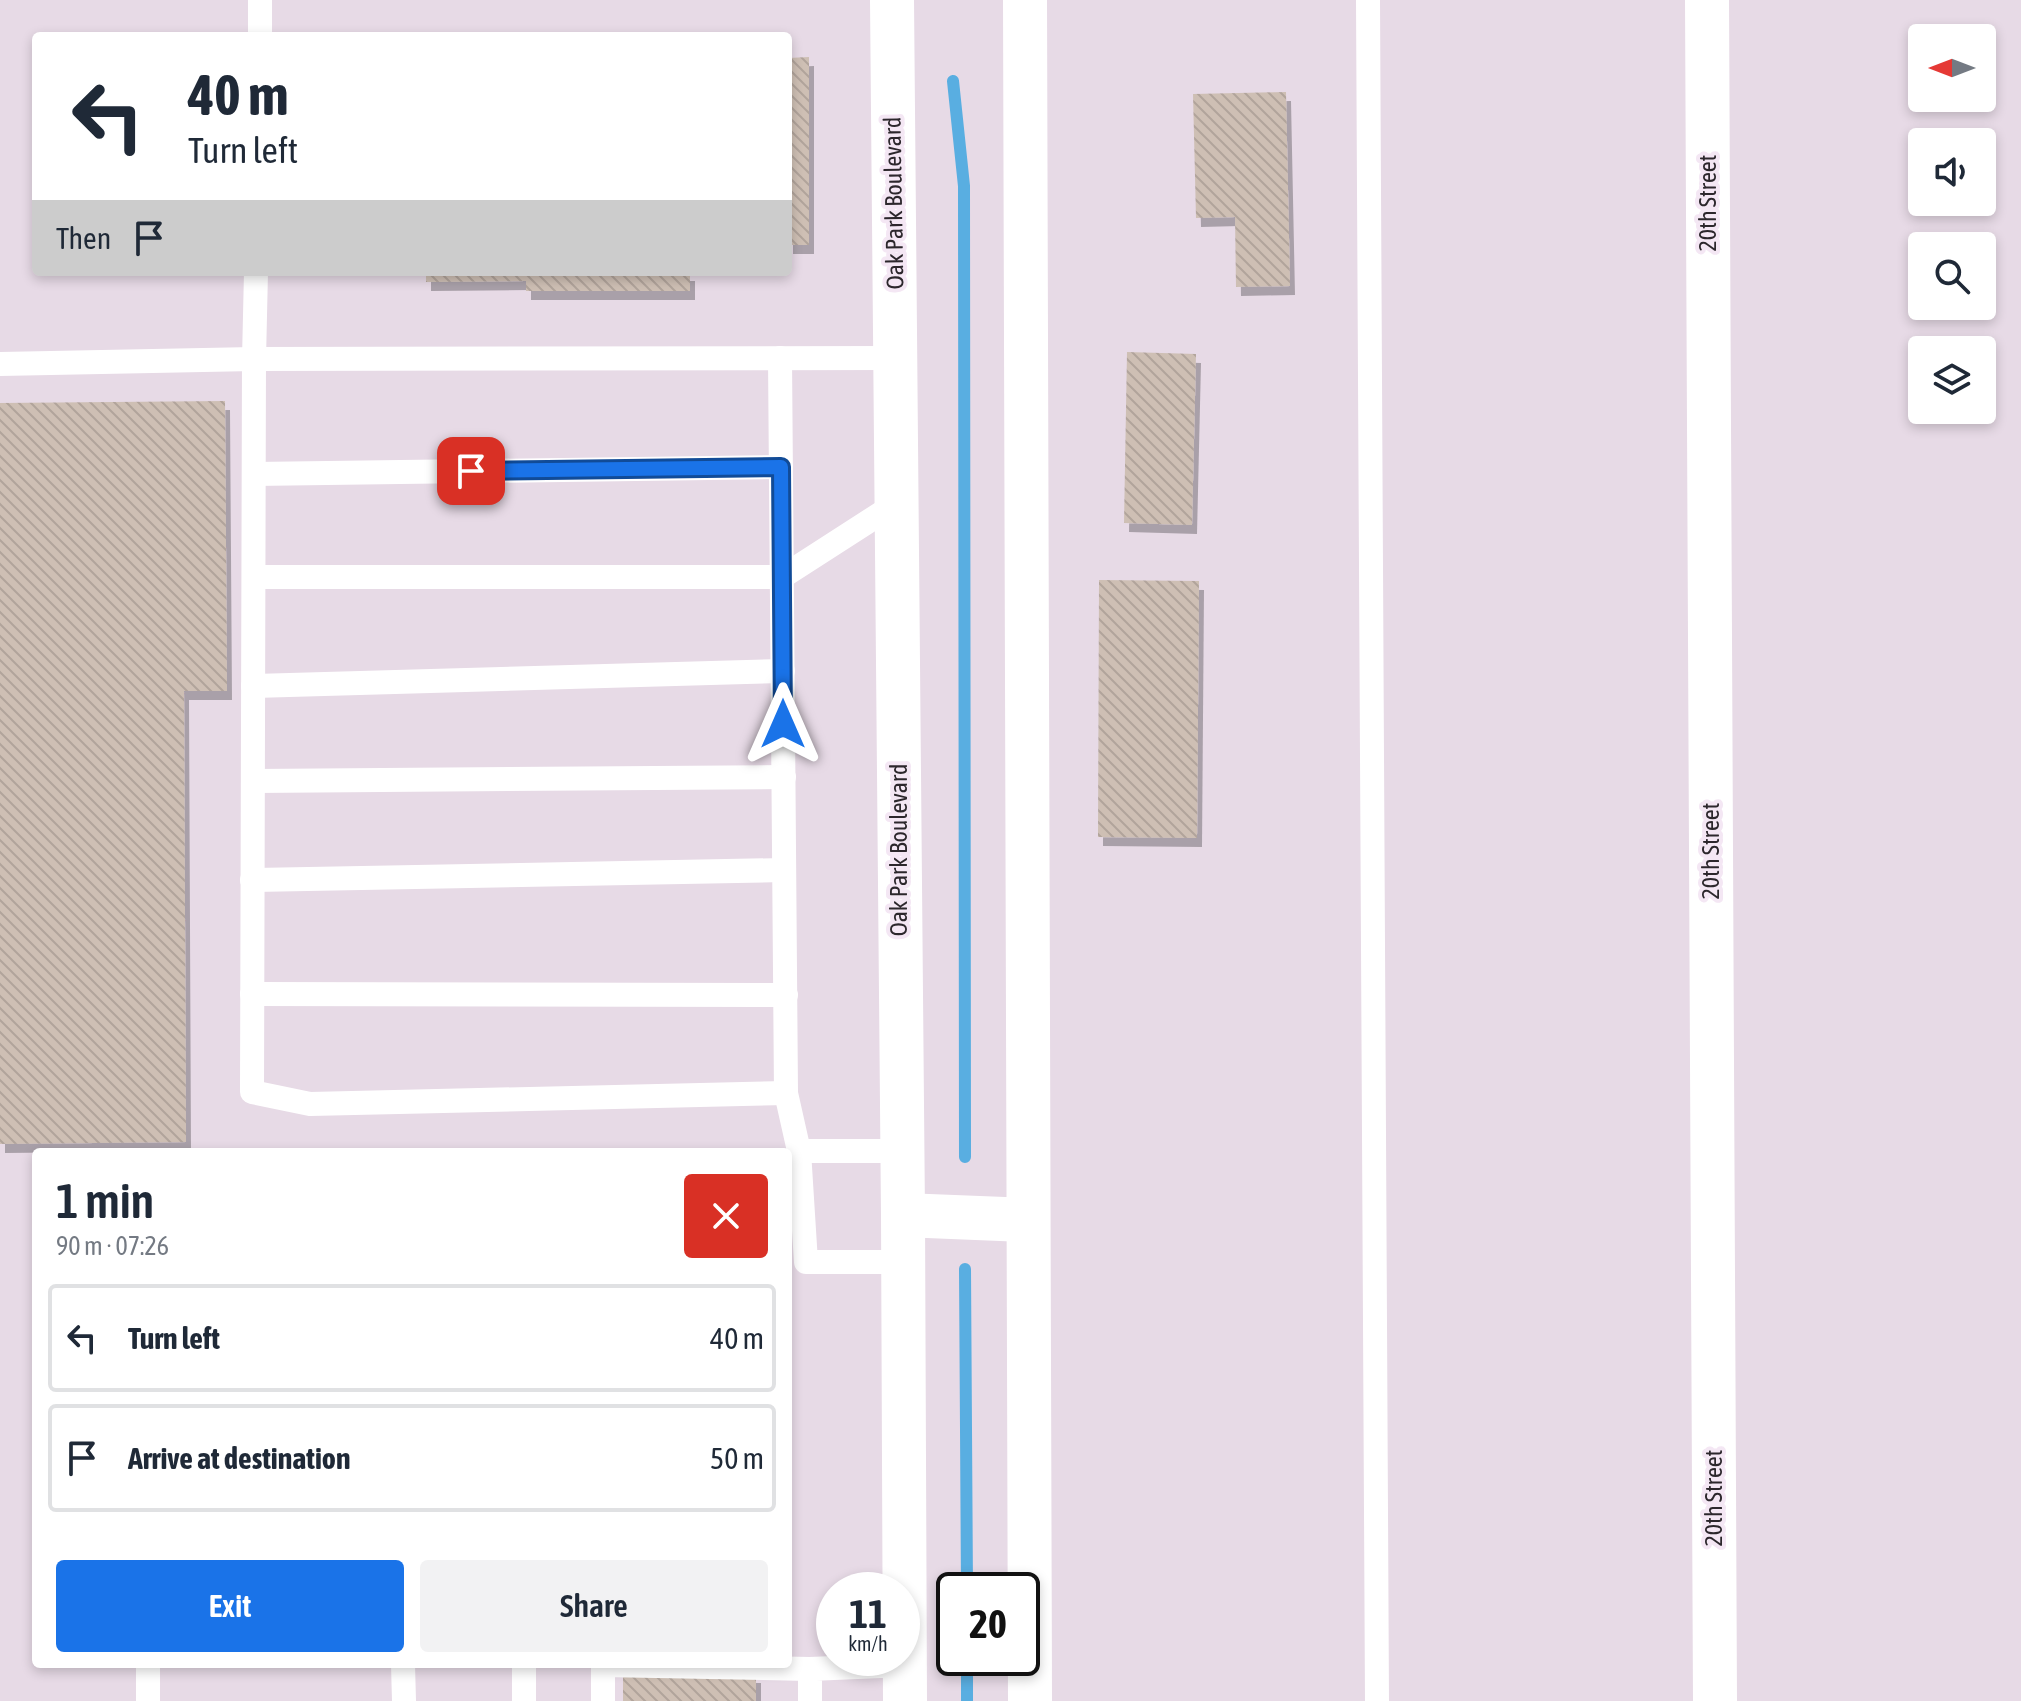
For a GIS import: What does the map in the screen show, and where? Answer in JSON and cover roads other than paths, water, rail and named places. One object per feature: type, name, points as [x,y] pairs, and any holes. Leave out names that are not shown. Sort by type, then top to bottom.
[{"type":"street","name":"Oak Park Boulevard","points":[[892,0],[905,1683]]},
{"type":"street","points":[[1025,0],[1030,1701]]},
{"type":"street","name":"20th Street","points":[[1707,0],[1715,1701]]},
{"type":"street","points":[[903,1215],[1027,1220]]},
{"type":"lane","points":[[260,0],[260,32]]},
{"type":"lane","points":[[1368,0],[1377,1701]]},
{"type":"lane","points":[[256,276],[252,1092],[310,1104],[786,1093]]},
{"type":"lane","points":[[780,358],[786,1093],[799,1151],[795,1203],[806,1262],[903,1262]]},
{"type":"lane","points":[[0,364],[254,359],[895,358]]},
{"type":"lane","points":[[254,474],[781,467]]},
{"type":"lane","points":[[254,577],[782,577],[897,503]]},
{"type":"lane","points":[[253,686],[783,671]]},
{"type":"lane","points":[[253,781],[784,777]]},
{"type":"lane","points":[[252,880],[784,870]]},
{"type":"lane","points":[[252,994],[786,995]]},
{"type":"lane","points":[[799,1151],[902,1151]]},
{"type":"lane","points":[[148,1668],[148,1701]]},
{"type":"lane","points":[[403,1668],[404,1701]]},
{"type":"lane","points":[[524,1668],[524,1701]]},
{"type":"lane","points":[[603,1668],[603,1701]]},
{"type":"lane","points":[[758,1668],[810,1669],[905,1683]]},
{"type":"lane","points":[[810,1669],[810,1701]]},
{"type":"waterway","points":[[953,81],[964,186],[965,1157]]},
{"type":"waterway","points":[[965,1269],[967,1572]]},
{"type":"waterway","points":[[967,1676],[967,1701]]}]
